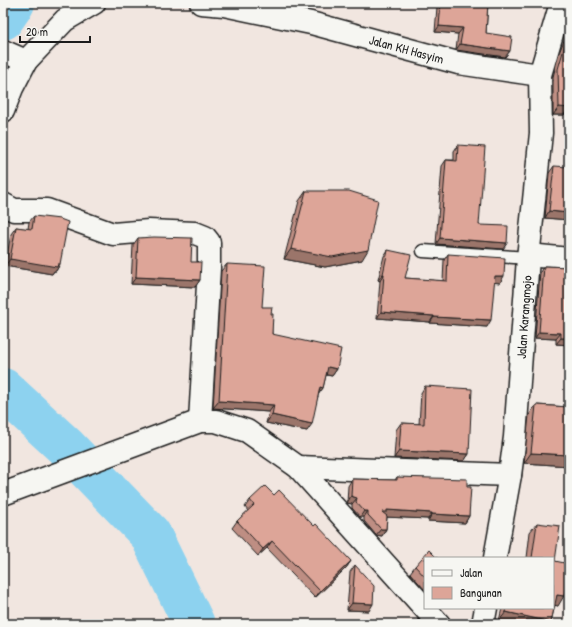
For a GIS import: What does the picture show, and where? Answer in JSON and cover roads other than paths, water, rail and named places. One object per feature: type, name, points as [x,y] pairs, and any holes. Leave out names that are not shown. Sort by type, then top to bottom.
[{"type":"street","points":[[3,111],[12,88],[16,57],[65,20],[94,3]]},
{"type":"street","name":"Jalan KH Hasyim","points":[[201,3],[224,5],[312,23],[458,63],[540,75]]},
{"type":"street","points":[[540,75],[561,3]]},
{"type":"street","name":"Jalan Karangmojo","points":[[495,557],[510,475],[515,437],[528,257],[541,133],[540,75]]},
{"type":"street","points":[[3,204],[14,210],[47,210],[113,234],[149,231],[195,233],[205,237],[209,242],[209,268],[200,421]]},
{"type":"street","points":[[528,257],[569,259]]},
{"type":"street","points":[[7,492],[200,421],[216,421],[247,431],[298,468],[424,607]]},
{"type":"street","points":[[298,468],[510,475]]},
{"type":"street","points":[[425,609],[439,624]]},
{"type":"street","points":[[483,624],[486,609]]},
{"type":"lane","points":[[422,251],[528,257]]},
{"type":"waterway","points":[[3,19],[14,3]]},
{"type":"waterway","points":[[3,389],[67,448],[150,534],[194,624]]}]
